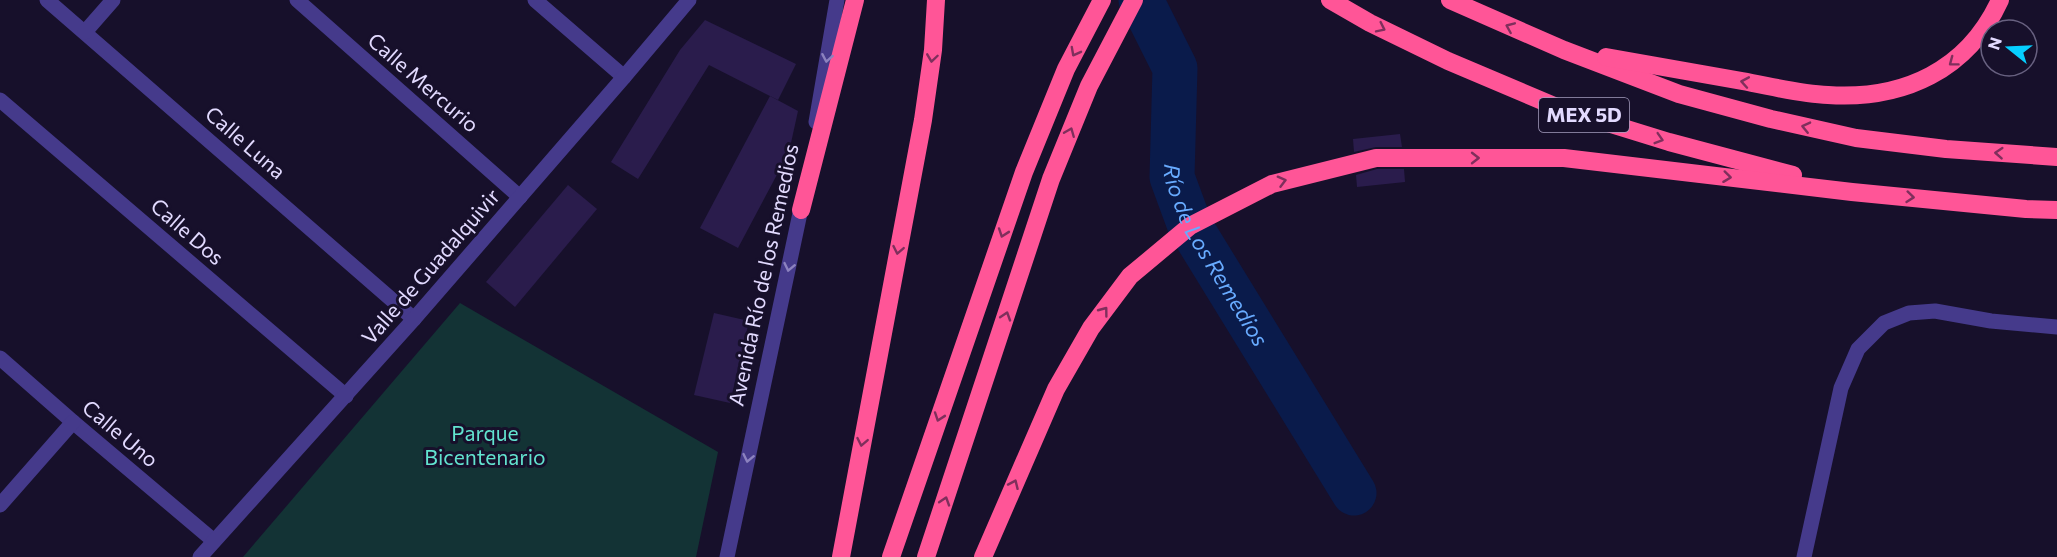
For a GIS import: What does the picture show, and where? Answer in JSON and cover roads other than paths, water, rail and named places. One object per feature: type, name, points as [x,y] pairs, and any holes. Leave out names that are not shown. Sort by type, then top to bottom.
[{"type":"highway","points":[[801,210],[855,0]]},
{"type":"highway","points":[[841,557],[922,120],[933,50],[936,0]]},
{"type":"highway","points":[[891,557],[1024,172],[1066,69],[1102,0]]},
{"type":"highway","points":[[926,557],[1052,178],[1089,86],[1134,0]]},
{"type":"highway","name":"MEX 5D","points":[[1330,0],[1370,23],[1448,61],[1559,108],[1669,142],[1852,192],[2057,210]]},
{"type":"highway","name":"MEX 5D","points":[[1450,0],[1564,50],[1679,94],[1771,119],[1856,138],[1946,149],[2057,157]]},
{"type":"highway","points":[[1564,50],[1828,95],[1875,93],[1922,80],[1943,70],[1977,39],[1991,20],[2000,0]]},
{"type":"highway","points":[[983,557],[1056,389],[1091,328],[1130,276],[1190,226],[1272,184],[1376,158],[1564,158],[1852,192]]},
{"type":"street","name":"Calle Luna","points":[[47,0],[414,319]]},
{"type":"street","points":[[85,32],[113,0]]},
{"type":"street","name":"Calle Mercurio","points":[[297,0],[520,197]]},
{"type":"street","points":[[535,0],[624,77]]},
{"type":"street","name":"Valle de Guadalquivir","points":[[200,557],[414,319],[688,0]]},
{"type":"street","name":"Avenida Río de los Remedios","points":[[727,557],[801,210],[837,0]]},
{"type":"street","name":"Calle Dos","points":[[0,100],[346,396]]},
{"type":"street","points":[[1804,557],[1841,388],[1858,349],[1884,323],[1909,314],[1935,311],[1991,321],[2057,327]]},
{"type":"street","name":"Calle Uno","points":[[0,358],[214,541]]},
{"type":"street","points":[[0,505],[73,422]]},
{"type":"waterway","name":"Río de Los Remedios","points":[[1141,0],[1175,68],[1172,177],[1190,226],[1354,493]]},
{"type":"park label","name":"Parque Bicentenario","points":[[485,446]]}]
